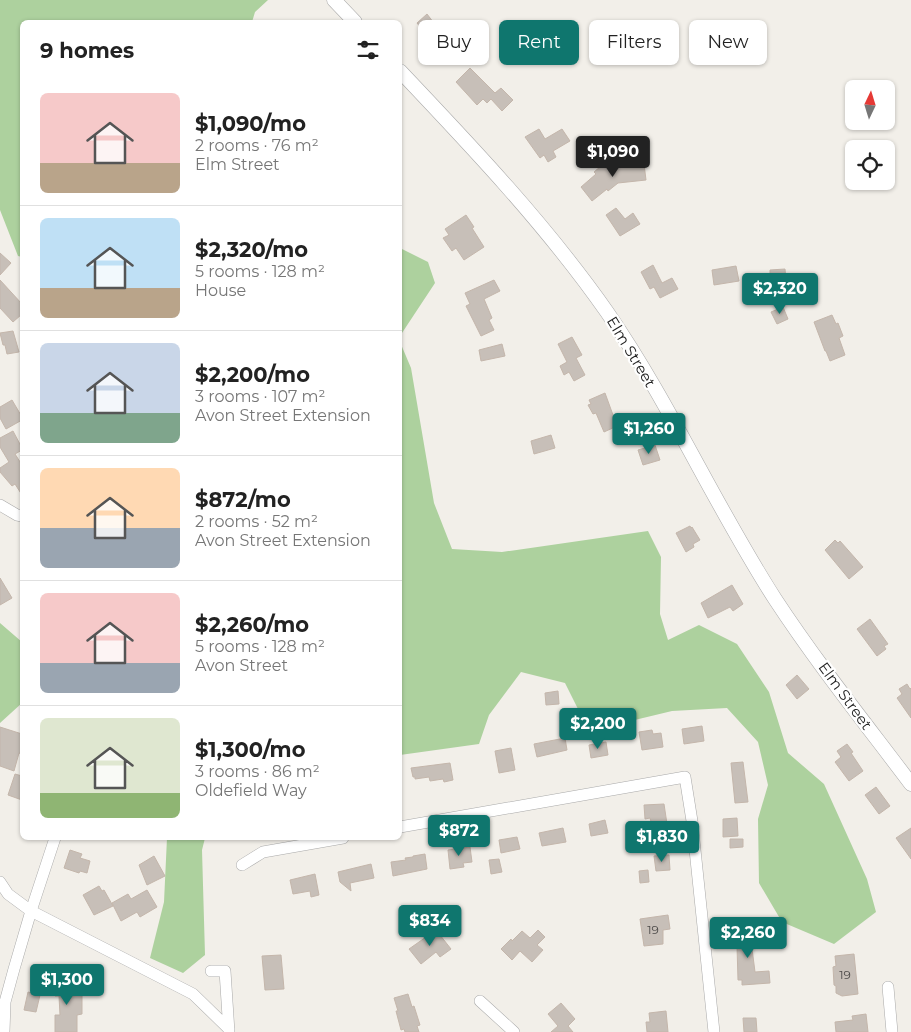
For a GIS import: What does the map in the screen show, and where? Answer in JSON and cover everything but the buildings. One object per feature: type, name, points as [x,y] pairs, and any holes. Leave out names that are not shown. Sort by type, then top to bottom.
[{"type":"street","points":[[334,0],[353,20]]},
{"type":"street","name":"Elm Street","points":[[402,72],[524,207],[577,271],[631,349],[775,599],[836,686],[911,784]]},
{"type":"street","points":[[0,505],[20,516]]},
{"type":"street","points":[[402,827],[685,777],[692,821],[714,1032]]},
{"type":"street","points":[[4,1032],[5,1002],[30,911],[54,840]]},
{"type":"street","points":[[242,865],[263,852],[332,840]]},
{"type":"street","points":[[0,882],[8,894],[30,911],[193,994],[229,1031]]},
{"type":"street","points":[[211,971],[225,970],[229,1031]]},
{"type":"street","points":[[888,987],[892,1032]]},
{"type":"street","points":[[480,1001],[514,1032]]},
{"type":"green space","points":[[0,0],[268,0],[255,12],[253,20],[20,20],[20,256],[18,256],[0,210]]},
{"type":"green space","points":[[402,249],[428,262],[435,283],[402,333]]},
{"type":"green space","points":[[402,347],[411,368],[434,503],[452,549],[502,552],[648,531],[661,557],[660,614],[668,640],[699,625],[737,644],[769,692],[788,753],[824,784],[867,879],[876,912],[834,944],[782,922],[759,883],[758,819],[768,785],[758,742],[727,708],[672,711],[589,731],[565,683],[521,672],[489,715],[479,744],[402,755]]},
{"type":"green space","points":[[0,623],[20,640],[20,705],[0,723]]},
{"type":"green space","points":[[167,840],[204,840],[202,850],[205,955],[183,973],[150,958],[164,902]]}]
